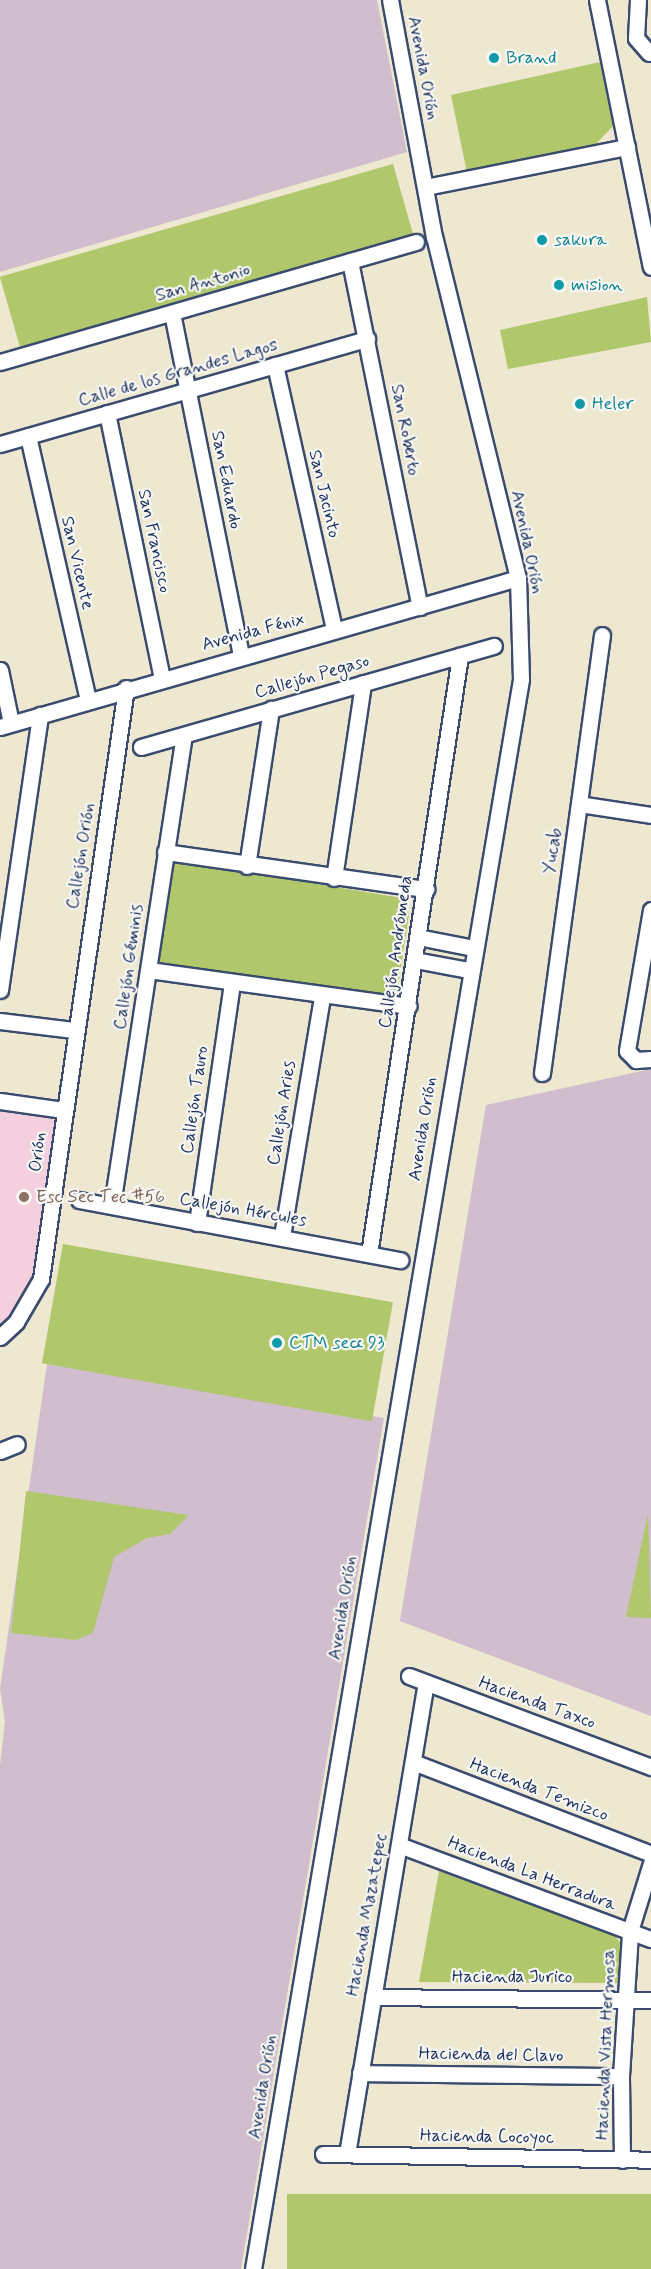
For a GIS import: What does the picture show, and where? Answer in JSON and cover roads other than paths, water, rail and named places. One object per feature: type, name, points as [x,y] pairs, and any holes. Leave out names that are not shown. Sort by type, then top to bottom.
[{"type":"street","name":"Avenida Orión","points":[[253,2269],[469,970],[521,679],[518,578],[426,187],[390,0]]},
{"type":"street","points":[[597,0],[627,147],[645,203],[651,267]]},
{"type":"street","points":[[638,0],[635,29],[638,46],[649,53]]},
{"type":"street","points":[[426,187],[627,147]]},
{"type":"street","name":"San Antonio","points":[[0,362],[416,242]]},
{"type":"street","name":"San Roberto","points":[[350,261],[420,607]]},
{"type":"street","name":"San Eduardo","points":[[172,312],[241,656]]},
{"type":"street","name":"Calle de los Grandes Lagos","points":[[0,444],[367,339]]},
{"type":"street","name":"San Jacinto","points":[[275,365],[334,630]]},
{"type":"street","name":"San Francisco","points":[[107,413],[162,678]]},
{"type":"street","name":"San Vicente","points":[[28,436],[88,700]]},
{"type":"street","name":"Avenida Fénix","points":[[6,725],[126,688],[518,578]]},
{"type":"street","name":"Yucab","points":[[542,1072],[602,635]]},
{"type":"street","name":"Callejón Pegaso","points":[[141,747],[494,646]]},
{"type":"street","name":"Callejón Andrómeda","points":[[369,1254],[460,656]]},
{"type":"street","points":[[0,670],[6,725]]},
{"type":"street","points":[[333,878],[363,683]]},
{"type":"street","name":"Callejón Orión","points":[[74,1030],[126,688]]},
{"type":"street","points":[[247,866],[271,710]]},
{"type":"street","points":[[0,990],[40,715]]},
{"type":"street","name":"Callejón Géminis","points":[[112,1205],[184,735]]},
{"type":"street","points":[[579,804],[651,815]]},
{"type":"street","points":[[165,852],[247,866],[426,889]]},
{"type":"street","points":[[651,910],[627,1051],[636,1060],[651,1059]]},
{"type":"street","points":[[418,937],[473,948]]},
{"type":"street","points":[[415,960],[469,970]]},
{"type":"street","points":[[149,970],[322,996],[408,1006]]},
{"type":"street","name":"Callejón Tauro","points":[[197,1223],[232,983]]},
{"type":"street","name":"Callejón Aries","points":[[282,1236],[322,996]]},
{"type":"street","points":[[0,1021],[74,1030]]},
{"type":"street","name":"Orión","points":[[0,1337],[16,1322],[41,1279],[74,1030]]},
{"type":"street","points":[[0,1101],[63,1110]]},
{"type":"street","name":"Callejón Hércules","points":[[79,1200],[197,1223],[282,1236],[400,1260]]},
{"type":"street","points":[[0,1450],[18,1444]]},
{"type":"street","name":"Hacienda Taxco","points":[[409,1676],[651,1767]]},
{"type":"street","name":"Hacienda Mazatepec","points":[[346,2154],[426,1683]]},
{"type":"street","name":"Hacienda Temizco","points":[[413,1762],[651,1854]]},
{"type":"street","name":"Hacienda La Herradura","points":[[399,1845],[651,1939]]},
{"type":"street","name":"Hacienda Vista Hermosa","points":[[622,2160],[621,2076],[630,1931],[651,1863]]},
{"type":"street","name":"Hacienda Jurico","points":[[373,1997],[625,1996],[651,2000]]},
{"type":"street","name":"Hacienda del Clavo","points":[[360,2073],[621,2076]]},
{"type":"street","name":"Hacienda Cocoyoc","points":[[323,2154],[651,2160]]},
{"type":"place","name":"Brand","points":[[494,58]]},
{"type":"place","name":"sakura","points":[[542,240]]},
{"type":"place","name":"mision","points":[[559,285]]},
{"type":"place","name":"Heler","points":[[580,404]]},
{"type":"place","name":"Esc Sec Tec #56","points":[[24,1197]]},
{"type":"place","name":"CTM secc 93","points":[[277,1343]]}]
